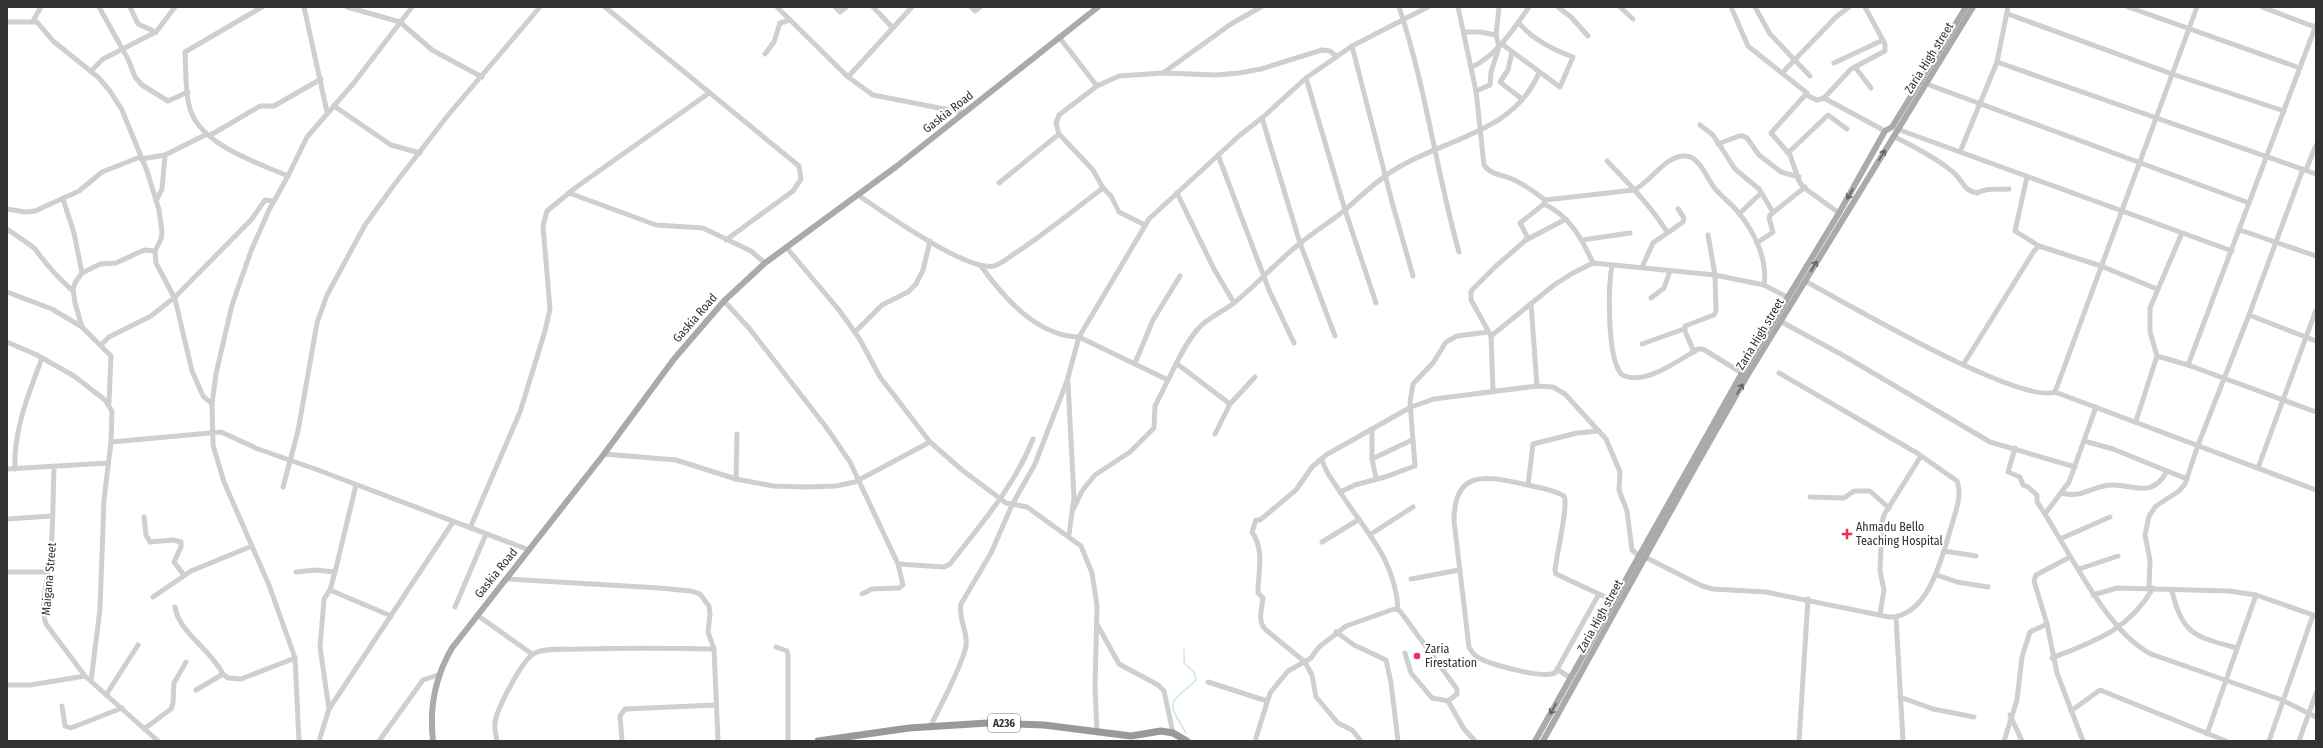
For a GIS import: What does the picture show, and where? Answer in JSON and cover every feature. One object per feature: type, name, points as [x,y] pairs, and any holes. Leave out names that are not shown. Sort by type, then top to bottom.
[{"type":"highway","name":"A236","points":[[818,741],[931,725],[1017,723],[1098,732],[1131,739],[1161,731],[1173,733],[1186,741]]},
{"type":"main road","name":"Gaskia Road","points":[[433,741],[432,709],[438,675],[452,648],[604,454],[674,359],[724,301],[765,263],[858,195],[965,113],[1096,7]]},
{"type":"main road","name":"Zaria High street","points":[[1744,375],[1780,321],[1898,129],[1966,7]]},
{"type":"main road","name":"Zaria High street","points":[[1574,679],[1787,297],[1839,213],[1885,131],[1892,127],[1973,7]]},
{"type":"main road","name":"Zaria High street","points":[[1574,679],[1614,601],[1642,557]]},
{"type":"main road","points":[[1535,741],[1574,679]]},
{"type":"main road","points":[[1543,741],[1574,679]]},
{"type":"street","points":[[99,7],[123,49],[135,77],[142,85],[168,100],[188,92]]},
{"type":"street","points":[[130,7],[138,24],[156,32]]},
{"type":"street","points":[[91,71],[103,59],[156,32],[175,7]]},
{"type":"street","points":[[262,7],[250,9],[212,38],[185,52],[189,106],[198,126],[208,135],[238,154],[288,176]]},
{"type":"street","points":[[304,7],[321,79],[327,112]]},
{"type":"street","points":[[346,7],[400,22],[432,50],[482,77]]},
{"type":"street","points":[[299,741],[295,658],[269,585],[224,482],[216,457],[212,431],[212,404],[223,336],[232,305],[262,223],[273,201],[288,176],[307,137],[327,112],[334,106],[412,7]]},
{"type":"street","points":[[283,487],[324,302],[365,225],[449,114],[540,7]]},
{"type":"street","points":[[605,7],[771,145],[793,160],[801,172],[801,179],[793,191],[726,240]]},
{"type":"street","points":[[777,7],[848,77],[873,94],[965,113]]},
{"type":"street","points":[[835,7],[840,12],[846,7]]},
{"type":"street","points":[[873,7],[893,28]]},
{"type":"street","points":[[848,77],[912,7]]},
{"type":"street","points":[[971,7],[974,11],[980,7]]},
{"type":"street","points":[[1163,73],[1231,24],[1261,7]]},
{"type":"street","points":[[1399,7],[1411,45],[1459,252]]},
{"type":"street","points":[[931,725],[965,649],[965,631],[959,612],[961,604],[991,553],[1012,505],[1035,464],[1067,381],[1079,337],[1145,225],[1163,205],[1306,78],[1352,46],[1428,7]]},
{"type":"street","points":[[1458,7],[1476,91],[1484,165],[1487,169],[1512,179],[1556,209],[1566,219],[1582,240],[1593,263]]},
{"type":"street","points":[[1500,7],[1496,35],[1500,45],[1560,87],[1574,57],[1534,38],[1519,23]]},
{"type":"street","points":[[1472,67],[1483,61],[1500,45],[1519,23],[1529,7]]},
{"type":"street","points":[[1558,7],[1571,17],[1588,36]]},
{"type":"street","points":[[1620,7],[1633,19]]},
{"type":"street","points":[[1731,7],[1748,46],[1807,93],[1808,96],[1817,100],[1824,98],[1845,74],[1855,67],[1884,53],[1886,49],[1883,40],[1864,7]]},
{"type":"street","points":[[1755,7],[1764,26],[1810,76]]},
{"type":"street","points":[[1782,73],[1836,17],[1849,7]]},
{"type":"street","points":[[1960,152],[1978,104],[1997,62],[2008,14],[2008,7]]},
{"type":"street","points":[[2128,7],[2300,68]]},
{"type":"street","points":[[2055,392],[2197,7]]},
{"type":"street","points":[[2188,365],[2316,26],[2262,7]]},
{"type":"street","points":[[33,21],[38,8]]},
{"type":"street","points":[[2008,14],[2172,74],[2284,111]]},
{"type":"street","points":[[765,54],[774,42],[780,23],[790,20]]},
{"type":"street","points":[[7,22],[37,22],[53,41],[91,71],[117,101],[156,201],[162,232],[161,239],[155,251],[160,272],[175,298],[192,371],[203,396],[212,404]]},
{"type":"street","points":[[1464,32],[1480,32],[1496,35]]},
{"type":"street","points":[[1059,37],[1098,86]]},
{"type":"street","points":[[1834,64],[1883,40]]},
{"type":"street","points":[[1476,91],[1490,85],[1491,72],[1500,45]]},
{"type":"street","points":[[1352,46],[1413,276]]},
{"type":"street","points":[[1145,225],[1119,212],[1111,196],[1103,188],[1092,170],[1059,134],[1056,123],[1059,115],[1098,86],[1129,74],[1163,73],[1216,75],[1239,73],[1261,69],[1322,50],[1330,51],[1336,56]]},
{"type":"street","points":[[1512,52],[1508,70],[1500,82],[1522,99]]},
{"type":"street","points":[[1997,62],[2316,174]]},
{"type":"street","points":[[1855,67],[1871,88]]},
{"type":"street","points":[[1069,535],[1074,510],[1082,491],[1095,475],[1130,452],[1154,428],[1155,406],[1176,363],[1197,330],[1209,318],[1234,303],[1300,243],[1345,210],[1368,187],[1435,149],[1480,132],[1515,109],[1535,82],[1539,73]]},
{"type":"street","points":[[1306,78],[1345,210],[1376,303]]},
{"type":"street","points":[[7,209],[30,212],[63,199],[79,191],[102,172],[140,158],[165,155],[208,135],[260,106],[274,106],[321,79]]},
{"type":"street","points":[[1923,83],[2249,203]]},
{"type":"street","points":[[470,528],[520,412],[545,331],[550,309],[543,226],[547,211],[569,193],[709,93]]},
{"type":"street","points":[[1807,93],[1771,132],[1788,153],[1799,181],[1839,213]]},
{"type":"street","points":[[1824,98],[1885,131]]},
{"type":"street","points":[[334,106],[391,145],[420,153]]},
{"type":"street","points":[[1788,153],[1828,115],[1847,129]]},
{"type":"street","points":[[1262,118],[1300,243],[1335,336]]},
{"type":"street","points":[[1700,125],[1713,135],[1729,162],[1759,189],[1774,212]]},
{"type":"street","points":[[1898,129],[2121,212],[2232,251]]},
{"type":"street","points":[[999,183],[1059,134]]},
{"type":"street","points":[[1718,144],[1739,136],[1743,136],[1747,138],[1759,155],[1781,172],[1798,177]]},
{"type":"street","points":[[1893,136],[1956,175],[1964,186],[1972,192],[1977,193],[1984,189],[1992,188],[2009,189]]},
{"type":"street","points":[[2052,658],[2120,627],[2138,610],[2151,588],[2150,560],[2145,535],[2149,516],[2156,506],[2179,491],[2188,479],[2198,445],[2249,315],[2275,242],[2304,170],[2316,145]]},
{"type":"street","points":[[156,201],[162,189],[165,155]]},
{"type":"street","points":[[1218,155],[1264,275],[1268,290],[1294,342]]},
{"type":"street","points":[[1526,240],[1527,236],[1520,223],[1544,202],[1634,190],[1645,184],[1670,160],[1678,156],[1691,157],[1696,160],[1714,188],[1739,214],[1757,243],[1766,273],[1764,285]]},
{"type":"street","points":[[1607,161],[1659,219],[1667,232]]},
{"type":"street","points":[[2027,177],[2015,231],[2039,246],[2101,266],[2157,289]]},
{"type":"street","points":[[1757,243],[1773,232],[1769,218],[1774,212],[1805,187]]},
{"type":"street","points":[[981,266],[999,264],[1103,188]]},
{"type":"street","points":[[569,193],[656,225],[702,228],[751,251],[765,263]]},
{"type":"street","points":[[1177,193],[1214,269],[1234,303]]},
{"type":"street","points":[[1739,214],[1761,193]]},
{"type":"street","points":[[858,195],[930,241],[981,266],[1008,300],[1039,324],[1058,335],[1079,337],[1168,380]]},
{"type":"street","points":[[63,199],[78,245],[82,273]]},
{"type":"street","points":[[101,345],[109,337],[151,316],[175,298],[251,220],[265,200],[273,201]]},
{"type":"street","points":[[1642,268],[1648,249],[1659,237],[1677,228],[1683,222],[1684,218],[1678,209]]},
{"type":"street","points":[[1493,391],[1489,334],[1472,300],[1471,291],[1496,266],[1526,240],[1566,219]]},
{"type":"street","points":[[7,229],[27,244],[34,247],[48,268],[73,291]]},
{"type":"street","points":[[2240,230],[2316,256]]},
{"type":"street","points":[[1582,240],[1630,233]]},
{"type":"street","points":[[2136,421],[2157,356],[2150,332],[2149,316],[2157,289],[2182,233]]},
{"type":"street","points":[[1642,344],[1684,329],[1687,324],[1715,313],[1715,275],[1708,235]]},
{"type":"street","points":[[855,332],[882,305],[908,292],[916,284],[924,270],[930,241]]},
{"type":"street","points":[[1964,365],[2034,251],[2039,246]]},
{"type":"street","points":[[786,248],[855,332],[880,376],[930,442],[962,470],[1001,499],[1012,505],[1027,507],[1052,526],[1069,535],[1081,546],[1092,574],[1097,606],[1095,687],[1098,732]]},
{"type":"street","points":[[82,327],[73,291],[77,278],[82,273],[100,264],[116,263],[139,251],[155,251]]},
{"type":"street","points":[[1340,492],[1376,478],[1385,477],[1415,466],[1412,440],[1411,407],[1413,384],[1433,363],[1446,342],[1456,336],[1489,334],[1566,277],[1593,263],[1715,275],[1764,285],[1787,297]]},
{"type":"street","points":[[1612,265],[1610,335],[1615,362],[1621,374],[1631,378],[1652,375],[1698,349],[1708,350],[1744,375]]},
{"type":"street","points":[[1651,298],[1664,288],[1670,271]]},
{"type":"street","points":[[1135,363],[1153,320],[1180,276]]},
{"type":"street","points":[[1805,281],[1983,375],[2030,392],[2044,394],[2055,392],[2315,488]]},
{"type":"street","points":[[7,292],[52,309],[82,327],[112,357],[109,403],[113,418],[104,500],[100,609],[91,681]]},
{"type":"street","points":[[724,301],[749,328],[826,427],[859,479],[898,564],[903,580],[899,588],[872,589],[862,594]]},
{"type":"street","points":[[1531,304],[1538,386]]},
{"type":"street","points":[[2258,468],[2316,310]]},
{"type":"street","points":[[2249,315],[2316,340]]},
{"type":"street","points":[[1780,321],[1846,357],[1990,442],[2015,448],[2075,467]]},
{"type":"street","points":[[1684,329],[1694,352]]},
{"type":"street","points":[[7,342],[42,358],[74,376],[109,403]]},
{"type":"street","points":[[2157,356],[2188,365],[2316,412]]},
{"type":"street","points":[[14,469],[15,444],[31,388],[42,358]]},
{"type":"street","points":[[1176,363],[1230,404]]},
{"type":"street","points":[[1361,741],[1352,730],[1338,723],[1316,698],[1312,675],[1305,662],[1261,626],[1263,598],[1258,593],[1261,568],[1260,555],[1258,541],[1252,532],[1256,520],[1260,520],[1296,490],[1312,467],[1326,455],[1411,407],[1428,400],[1538,386],[1553,387],[1565,394],[1606,439],[1620,471],[1619,490],[1627,512],[1632,550],[1642,557],[1702,586],[1713,589],[1766,592],[1808,599],[1880,615],[1896,617],[1903,615],[1922,598],[1937,575],[1957,504],[1959,484],[1955,478],[1921,456],[1894,443],[1779,373]]},
{"type":"street","points":[[1215,434],[1230,404],[1255,377]]},
{"type":"street","points":[[1067,381],[1074,510]]},
{"type":"street","points":[[2045,514],[2062,493],[2075,467],[2096,407]]},
{"type":"street","points":[[1372,429],[1372,459],[1376,478]]},
{"type":"street","points":[[111,442],[212,431],[228,434],[258,449],[356,484],[529,550]]},
{"type":"street","points":[[1528,486],[1533,444],[1577,433],[1599,431]]},
{"type":"street","points":[[736,479],[737,434]]},
{"type":"street","points":[[898,564],[948,567],[1001,499],[1026,457],[1033,439]]},
{"type":"street","points":[[1372,459],[1412,440]]},
{"type":"street","points":[[2084,441],[2114,449],[2188,479]]},
{"type":"street","points":[[604,454],[676,460],[736,479],[773,486],[836,486],[859,479],[930,442]]},
{"type":"street","points":[[2015,448],[2008,472],[2020,477],[2022,485],[2028,487],[2037,494],[2037,502],[2093,595],[2120,627],[2144,650],[2151,654],[2227,679],[2282,700],[2316,717]]},
{"type":"street","points":[[1880,615],[1884,590],[1880,571],[1881,538],[1884,515],[1921,456]]},
{"type":"street","points":[[1322,460],[1326,469],[1358,520],[1371,534],[1387,561],[1397,591],[1398,609],[1457,689],[1457,694],[1448,701],[1432,698],[1411,673],[1405,653]]},
{"type":"street","points":[[7,469],[54,468],[108,463]]},
{"type":"street","name":"Maigana Street","points":[[54,468],[51,556],[47,572],[44,618],[85,676],[158,741]]},
{"type":"street","points":[[2062,493],[2075,495],[2103,486],[2118,486],[2139,490],[2158,484],[2167,471]]},
{"type":"street","points":[[1599,594],[1555,673],[1546,676],[1518,670],[1477,657],[1471,652],[1468,641],[1459,570],[1454,512],[1464,487],[1470,481],[1487,477],[1560,494],[1567,500],[1555,566],[1556,574],[1599,594],[1614,601]]},
{"type":"street","points":[[329,708],[320,647],[324,599],[330,590],[356,484]]},
{"type":"street","points":[[1810,497],[1844,498],[1854,491],[1870,491],[1889,508]]},
{"type":"street","points":[[1371,534],[1413,507]]},
{"type":"street","points":[[7,519],[52,516]]},
{"type":"street","points":[[144,517],[146,535],[150,542],[173,540],[181,542],[181,547],[174,562],[184,575]]},
{"type":"street","points":[[2060,539],[2110,517]]},
{"type":"street","points":[[1322,542],[1358,520]]},
{"type":"street","points":[[319,741],[329,708],[392,616],[453,522]]},
{"type":"street","points":[[455,607],[486,534]]},
{"type":"street","points":[[153,597],[184,575],[252,546]]},
{"type":"street","points":[[1944,551],[1976,556]]},
{"type":"street","points":[[2078,569],[2118,556]]},
{"type":"street","points":[[2070,557],[2034,577],[2047,624],[2052,658],[2083,741]]},
{"type":"street","points":[[296,572],[315,570],[335,572]]},
{"type":"street","points":[[1411,580],[1459,570]]},
{"type":"street","points":[[7,572],[47,572]]},
{"type":"street","points":[[1937,575],[1957,582],[1988,587]]},
{"type":"street","points":[[507,579],[691,591],[700,594],[709,606],[708,632],[714,649],[718,741]]},
{"type":"street","points":[[2093,595],[2116,588],[2151,588],[2172,591],[2229,591],[2256,595],[2314,616],[2282,700],[2269,741]]},
{"type":"street","points":[[330,590],[392,616]]},
{"type":"street","points":[[2172,591],[2177,613],[2185,626],[2208,641],[2237,648]]},
{"type":"street","points":[[2207,734],[2256,595]]},
{"type":"street","points":[[1799,741],[1808,599]]},
{"type":"street","points":[[175,607],[180,624],[213,656],[223,674],[228,678],[241,679],[295,658]]},
{"type":"street","points":[[1255,741],[1270,693],[1288,671],[1311,658],[1319,647],[1336,632],[1346,626],[1398,609]]},
{"type":"street","points":[[477,615],[532,654]]},
{"type":"street","points":[[1896,617],[1903,741]]},
{"type":"street","points":[[2004,741],[2010,715],[2017,700],[2022,657],[2028,636],[2036,629],[2047,624]]},
{"type":"street","points":[[1097,625],[1119,664],[1162,688],[1166,699],[1173,733]]},
{"type":"street","points":[[1336,632],[1354,645],[1386,660],[1391,683],[1398,741]]},
{"type":"street","points":[[106,695],[138,645]]},
{"type":"street","points":[[776,647],[787,651],[788,655],[788,741]]},
{"type":"street","points":[[497,741],[495,722],[501,706],[520,670],[532,654],[546,650],[714,649]]},
{"type":"street","points":[[144,729],[170,709],[173,703],[174,682],[186,662]]},
{"type":"street","points":[[1558,670],[1574,679]]},
{"type":"street","points":[[196,690],[223,674]]},
{"type":"street","points":[[379,741],[423,680],[438,675]]},
{"type":"street","points":[[7,685],[30,685],[85,676]]},
{"type":"street","points":[[1208,682],[1267,702]]},
{"type":"street","points":[[2071,711],[2100,690],[2226,741]]},
{"type":"street","points":[[2299,741],[2316,693]]},
{"type":"street","points":[[1900,697],[1933,709],[1974,717]]},
{"type":"street","points":[[1448,701],[1464,729],[1475,741]]},
{"type":"street","points":[[622,741],[620,716],[625,709],[716,705]]},
{"type":"street","points":[[62,706],[65,726],[71,728],[122,708]]},
{"type":"street","points":[[2010,715],[2022,741]]},
{"type":"waterway","points":[[1184,649],[1184,663],[1194,672],[1196,680],[1175,699],[1173,708],[1186,733]]},
{"type":"place","name":"Ahmadu Bello Teaching Hospital","points":[[1847,534]]},
{"type":"place","name":"Zaria Firestation","points":[[1417,656]]}]
